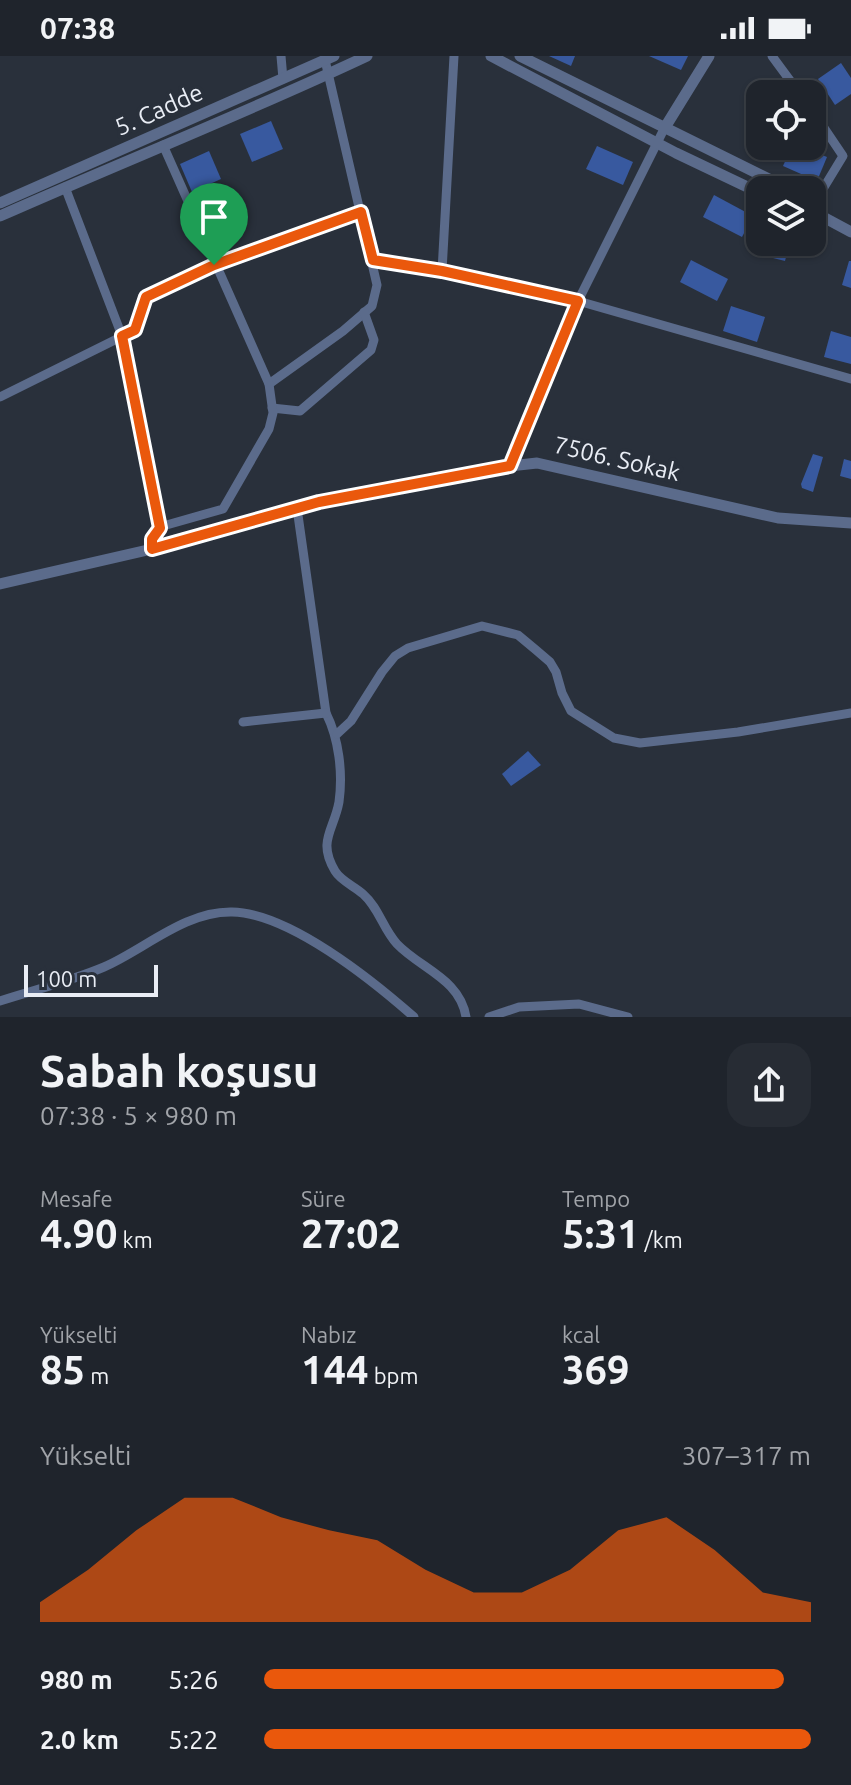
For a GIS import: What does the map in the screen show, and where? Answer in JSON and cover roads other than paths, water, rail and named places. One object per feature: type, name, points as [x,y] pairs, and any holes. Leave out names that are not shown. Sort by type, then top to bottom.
[{"type":"street","points":[[281,56],[283,79]]},
{"type":"street","points":[[0,216],[367,56]]},
{"type":"street","points":[[442,271],[454,56]]},
{"type":"street","points":[[491,56],[746,186]]},
{"type":"street","points":[[520,56],[762,176]]},
{"type":"street","points":[[510,466],[578,301],[664,129],[709,56]]},
{"type":"street","points":[[772,56],[790,80]]},
{"type":"street","points":[[269,384],[372,306],[377,285],[329,74],[330,58]]},
{"type":"street","name":"5. Cadde","points":[[0,203],[330,58]]},
{"type":"street","points":[[826,131],[843,156],[826,185]]},
{"type":"street","points":[[152,549],[152,539],[160,528],[223,509],[269,429],[272,408],[269,384],[163,145]]},
{"type":"street","points":[[65,187],[122,336],[160,528]]},
{"type":"street","points":[[0,397],[135,330],[146,297],[214,265],[361,212]]},
{"type":"street","points":[[826,217],[851,232]]},
{"type":"street","points":[[373,260],[442,271],[578,301],[851,379]]},
{"type":"street","points":[[272,408],[300,411],[371,350],[374,340],[364,312]]},
{"type":"street","name":"7506. Sokak","points":[[0,584],[152,549],[297,508],[537,463],[778,518],[851,523]]},
{"type":"street","points":[[297,508],[326,713],[337,734],[339,796],[326,835],[327,857],[337,875],[364,894],[397,944],[436,972],[455,991],[464,1003],[466,1017]]},
{"type":"street","points":[[337,734],[351,721],[395,656],[408,648],[482,626],[518,635],[536,650],[556,672],[571,711],[614,738],[640,743],[738,732],[851,713]]},
{"type":"street","points":[[243,722],[326,713]]},
{"type":"street","points":[[0,1001],[105,966],[197,919],[233,912],[255,915],[292,930],[347,963],[414,1017]]},
{"type":"street","points":[[489,1017],[519,1007],[579,1004],[628,1017]]}]
